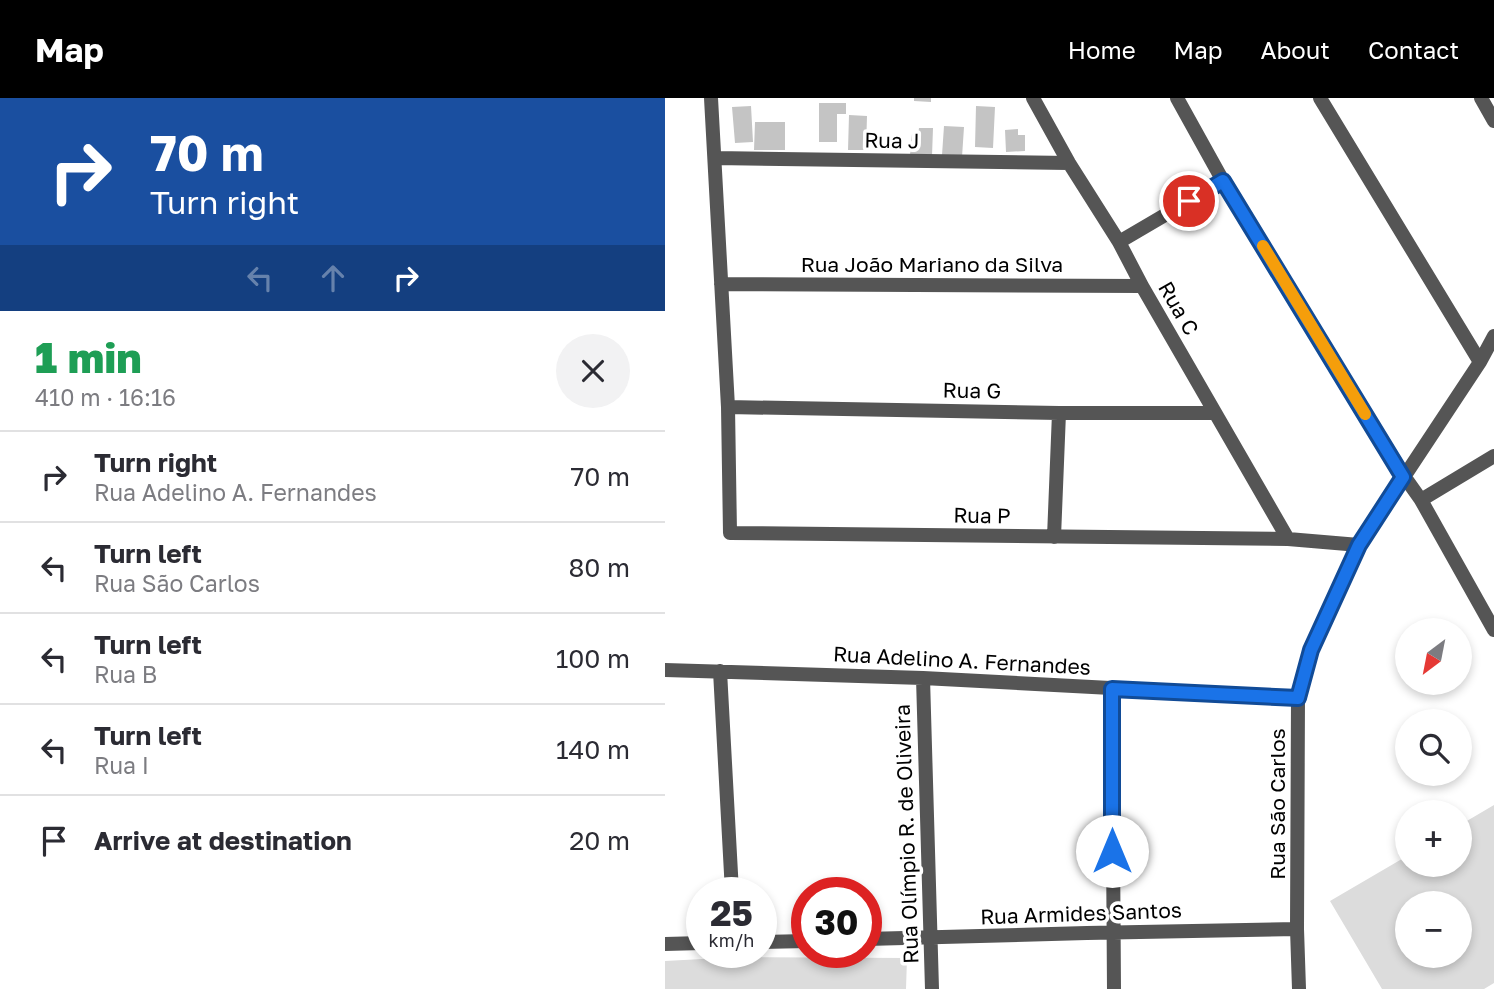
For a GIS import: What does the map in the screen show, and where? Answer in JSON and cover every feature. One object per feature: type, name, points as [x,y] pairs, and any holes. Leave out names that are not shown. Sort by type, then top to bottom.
[{"type":"street","points":[[711,98],[727,407]]},
{"type":"street","name":"Rua C","points":[[1033,98],[1069,163],[1119,242],[1288,539]]},
{"type":"street","points":[[1320,98],[1479,362]]},
{"type":"street","points":[[1481,98],[1494,121]]},
{"type":"street","points":[[1183,100],[1223,181],[1403,477],[1421,499],[1494,630]]},
{"type":"street","name":"Rua J","points":[[715,158],[1069,163]]},
{"type":"street","points":[[1119,242],[1223,181]]},
{"type":"street","name":"Rua João Mariano da Silva","points":[[721,284],[1142,286]]},
{"type":"street","name":"Rua São Carlos","points":[[1299,989],[1298,698],[1311,650],[1359,545],[1494,336]]},
{"type":"street","name":"Rua G","points":[[727,407],[1215,413]]},
{"type":"street","name":"Rua P","points":[[727,407],[730,533],[1288,539],[1359,545]]},
{"type":"street","points":[[1054,537],[1059,413]]},
{"type":"street","points":[[1421,499],[1494,456]]},
{"type":"street","name":"Rua Adelino A. Fernandes","points":[[665,670],[923,678],[1298,698]]},
{"type":"street","points":[[720,671],[731,877]]},
{"type":"street","name":"Rua Olímpio R. de Oliveira","points":[[923,678],[932,989]]},
{"type":"street","points":[[1112,689],[1114,989]]},
{"type":"street","name":"Rua Armides Santos","points":[[882,938],[1297,929]]},
{"type":"street","points":[[665,944],[686,943]]},
{"type":"shaded area","points":[[1494,805],[1494,983],[1484,989],[1382,989],[1330,901],[1395,863],[1395,877],[1472,877],[1472,818]]},
{"type":"shaded area","points":[[777,957],[791,957],[791,968],[882,968],[882,958],[907,958],[906,989],[665,989],[665,961],[686,960],[686,968],[777,968]]},
{"type":"building","points":[[914,98],[931,98],[931,102],[914,101]]},
{"type":"building","points":[[819,103],[846,103],[846,114],[837,114],[837,142],[819,142]]},
{"type":"building","points":[[751,106],[753,142],[735,143],[732,107]]},
{"type":"building","points":[[976,106],[995,107],[993,148],[975,147]]},
{"type":"building","points":[[849,115],[867,116],[866,150],[848,150]]},
{"type":"building","points":[[755,122],[785,122],[785,150],[754,150]]},
{"type":"building","points":[[944,126],[964,127],[962,157],[942,155]]},
{"type":"building","points":[[919,128],[933,128],[932,156],[910,155],[912,134],[918,135]]},
{"type":"building","points":[[1018,129],[1018,135],[1025,135],[1025,151],[1006,152],[1005,130]]},
{"type":"slow traffic","points":[[1263,246],[1365,414]]},
{"type":"route","points":[[1112,851],[1112,689],[1298,698],[1311,650],[1359,545],[1403,477],[1223,181],[1189,201]]}]
